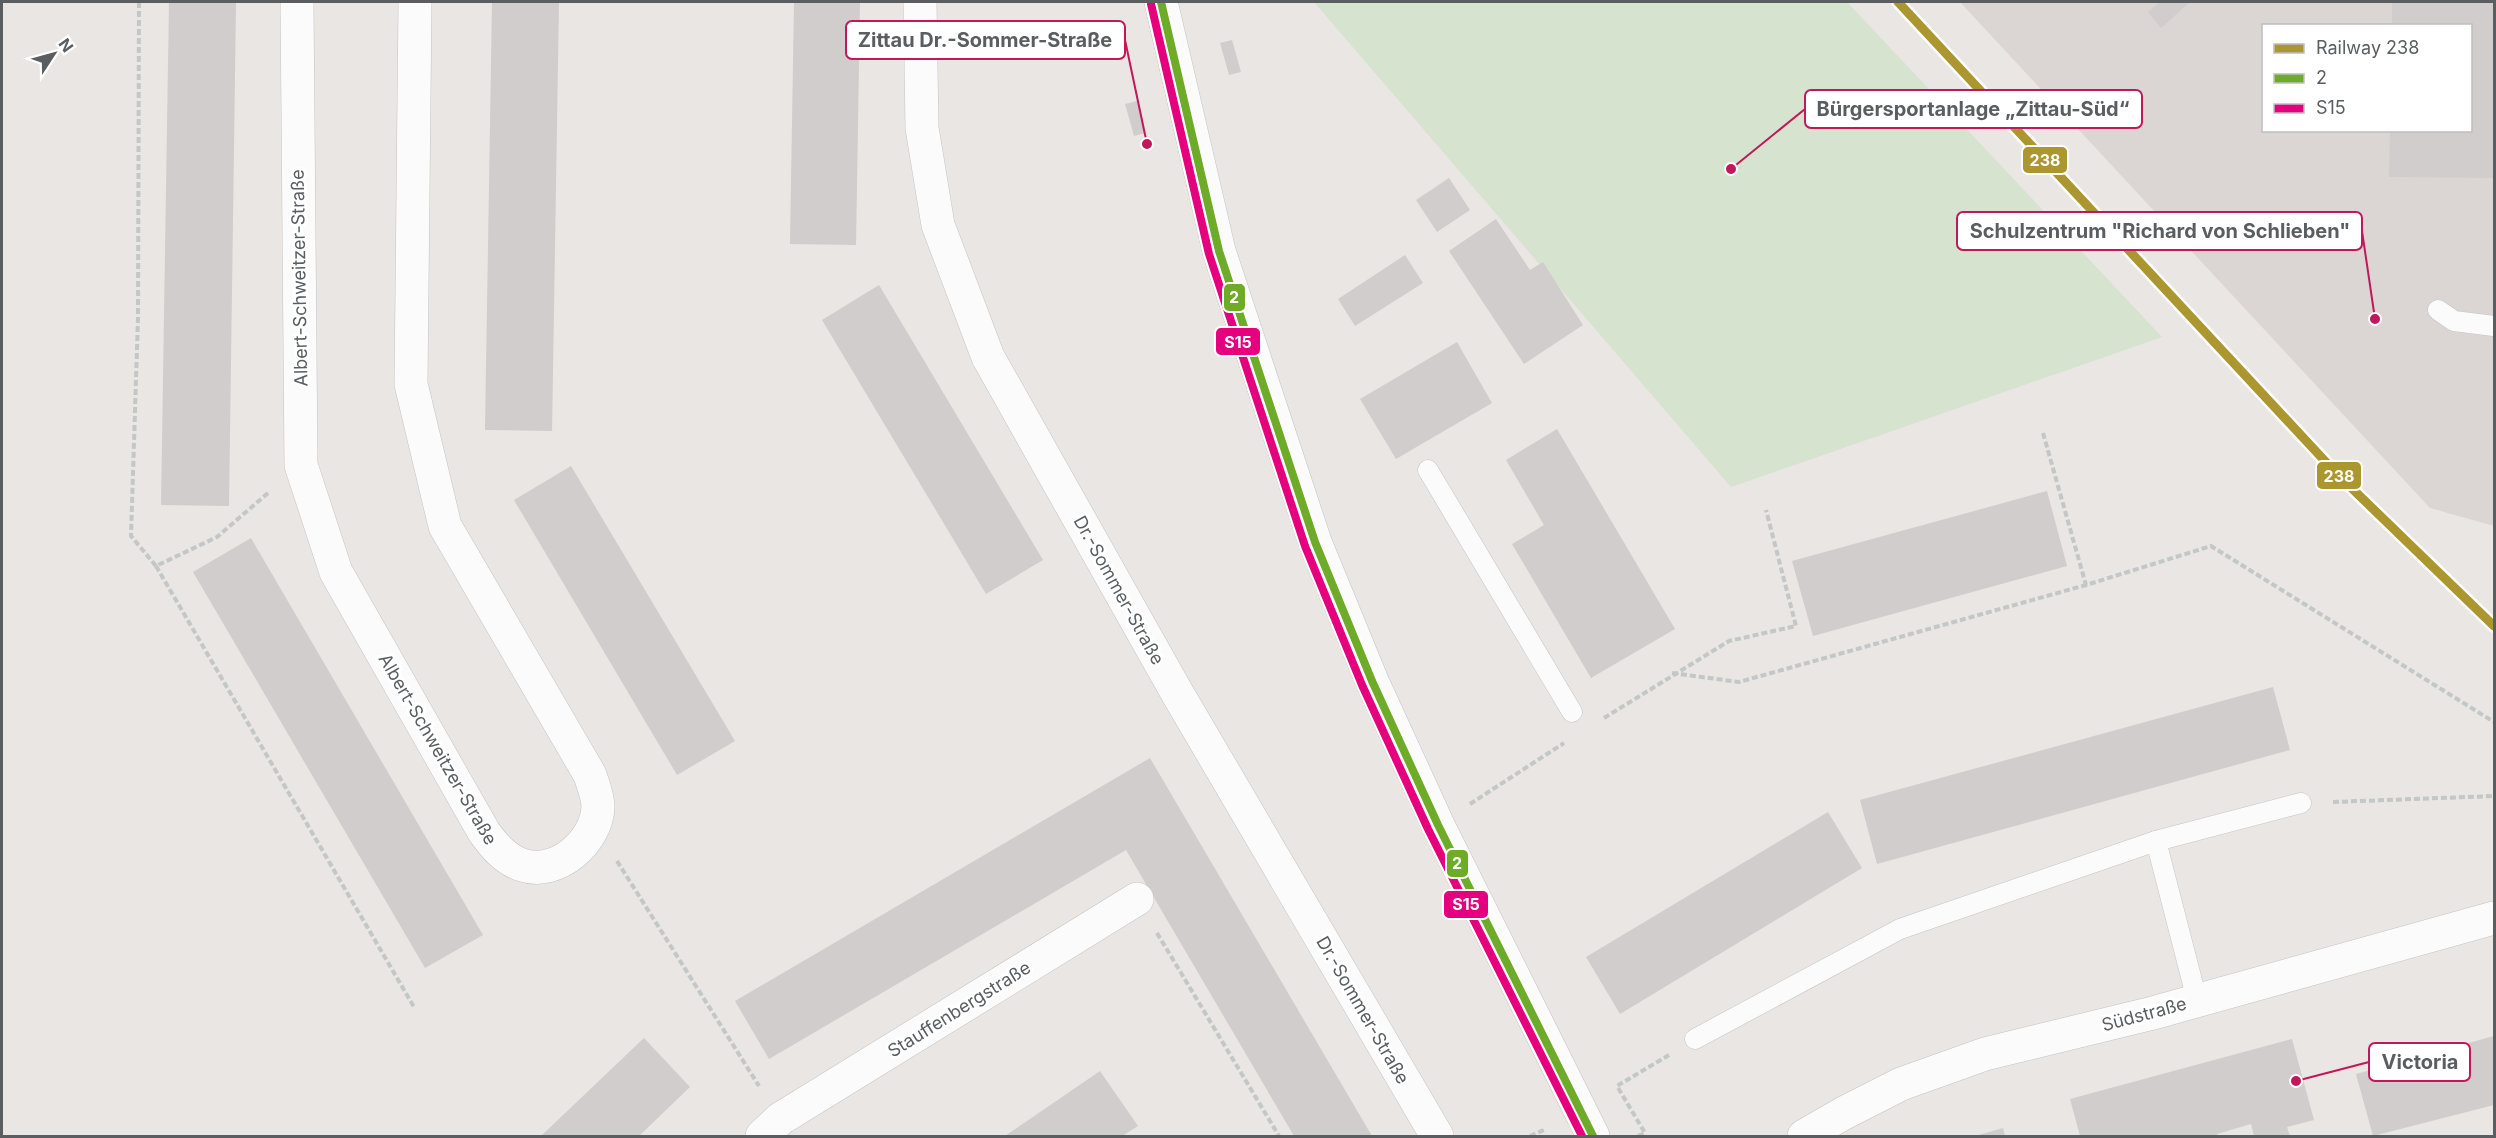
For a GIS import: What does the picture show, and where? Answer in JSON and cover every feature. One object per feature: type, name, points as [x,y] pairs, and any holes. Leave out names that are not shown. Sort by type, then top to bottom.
[{"type":"street","name":"Albert-Schweitzer-Straße","points":[[297,2],[301,465],[336,572],[490,842],[506,857],[524,866],[545,866],[573,852],[590,835],[594,825]]},
{"type":"street","points":[[416,2],[411,384],[445,525],[590,775],[598,805],[594,825]]},
{"type":"street","name":"Dr.-Sommer-Straße","points":[[920,2],[922,128],[938,225],[988,357],[1176,691],[1437,1137]]},
{"type":"street","points":[[1161,2],[1219,251],[1315,542],[1372,681],[1438,825],[1593,1137]]},
{"type":"street","name":"Stauffenbergstraße","points":[[779,1131],[1137,899]]},
{"type":"street","name":"Südstraße","points":[[1804,1137],[1844,1113],[1901,1084],[1985,1054],[2197,1000],[2494,918]]},
{"type":"lane","points":[[2438,310],[2454,321],[2494,326]]},
{"type":"lane","points":[[1428,470],[1572,712]]},
{"type":"lane","points":[[1695,1039],[1900,929],[2156,842],[2301,803]]},
{"type":"lane","points":[[2156,842],[2197,1000]]},
{"type":"path","points":[[139,2],[138,316],[131,536],[156,567],[414,1007]]},
{"type":"path","points":[[2043,433],[2086,585]]},
{"type":"path","points":[[156,567],[217,537],[301,465]]},
{"type":"path","points":[[1595,723],[1729,641],[1796,626],[1766,510]]},
{"type":"path","points":[[1672,674],[1739,682],[2086,585],[2211,546],[2494,722]]},
{"type":"path","points":[[1438,825],[1566,742]]},
{"type":"path","points":[[2301,803],[2494,796]]},
{"type":"path","points":[[594,825],[779,1131]]},
{"type":"path","points":[[1137,899],[1279,1137]]},
{"type":"path","points":[[1638,1137],[1645,1133],[1617,1086],[1695,1039]]},
{"type":"path","points":[[1530,1137],[1544,1129],[1548,1137]]},
{"type":"shaded area","points":[[1960,2],[2494,2],[2494,526],[2430,508]]},
{"type":"green space","points":[[1314,2],[1847,2],[2162,337],[1731,487]]},
{"type":"building","points":[[169,2],[236,2],[229,506],[161,505]]},
{"type":"building","points":[[492,2],[559,2],[552,431],[485,430]]},
{"type":"building","points":[[794,2],[860,2],[856,245],[790,244]]},
{"type":"building","points":[[2160,2],[2190,2],[2161,28],[2148,12]]},
{"type":"building","points":[[2392,2],[2494,2],[2494,178],[2389,177],[2390,132],[2472,132],[2472,24],[2392,24]]},
{"type":"building","points":[[1232,40],[1241,72],[1229,75],[1220,43]]},
{"type":"building","points":[[1137,101],[1145,133],[1134,136],[1125,104]]},
{"type":"building","points":[[1449,178],[1470,210],[1437,232],[1416,200]]},
{"type":"building","points":[[1496,219],[1530,270],[1543,262],[1583,325],[1524,364],[1449,251]]},
{"type":"building","points":[[1405,255],[1423,283],[1355,326],[1338,299]]},
{"type":"building","points":[[879,285],[1043,560],[986,594],[822,320]]},
{"type":"building","points":[[1457,342],[1492,403],[1396,459],[1360,399]]},
{"type":"building","points":[[1557,429],[1675,629],[1591,678],[1512,544],[1544,525],[1506,460]]},
{"type":"building","points":[[571,466],[735,741],[677,775],[514,500]]},
{"type":"building","points":[[2047,491],[2067,566],[1813,636],[1792,561]]},
{"type":"building","points":[[251,538],[483,935],[425,968],[193,572]]},
{"type":"building","points":[[2273,687],[2290,750],[1877,864],[1860,800]]},
{"type":"building","points":[[1150,758],[1372,1136],[1294,1136],[1126,850],[769,1059],[735,1001]]},
{"type":"building","points":[[1828,812],[1862,868],[1620,1014],[1586,957]]},
{"type":"building","points":[[2494,1036],[2494,1105],[2373,1136],[2356,1074]]},
{"type":"building","points":[[644,1038],[690,1087],[639,1136],[541,1136]]},
{"type":"building","points":[[2292,1039],[2314,1120],[2287,1127],[2290,1136],[2254,1136],[2251,1124],[2217,1134],[2218,1136],[2080,1136],[2070,1099]]},
{"type":"building","points":[[1100,1071],[1138,1126],[1122,1136],[1005,1136]]},
{"type":"building","points":[[2003,1128],[2005,1136],[1975,1136]]},
{"type":"rail line","name":"238","points":[[1898,2],[2336,473],[2494,626]]},
{"type":"transit line","name":"2","points":[[1161,2],[1219,251],[1315,542],[1372,681],[1438,825],[1593,1136]]},
{"type":"transit line","name":"S15","points":[[1151,4],[1209,254],[1305,546],[1362,685],[1428,829],[1582,1136]]},
{"type":"place","name":"Zittau Dr.-Sommer-Straße","points":[[1147,144]]},
{"type":"place","name":"Bürgersportanlage „Zittau-Süd“","points":[[1731,169]]},
{"type":"place","name":"Schulzentrum \"Richard von Schlieben\"","points":[[2375,319]]},
{"type":"place","name":"Victoria","points":[[2296,1081]]}]
